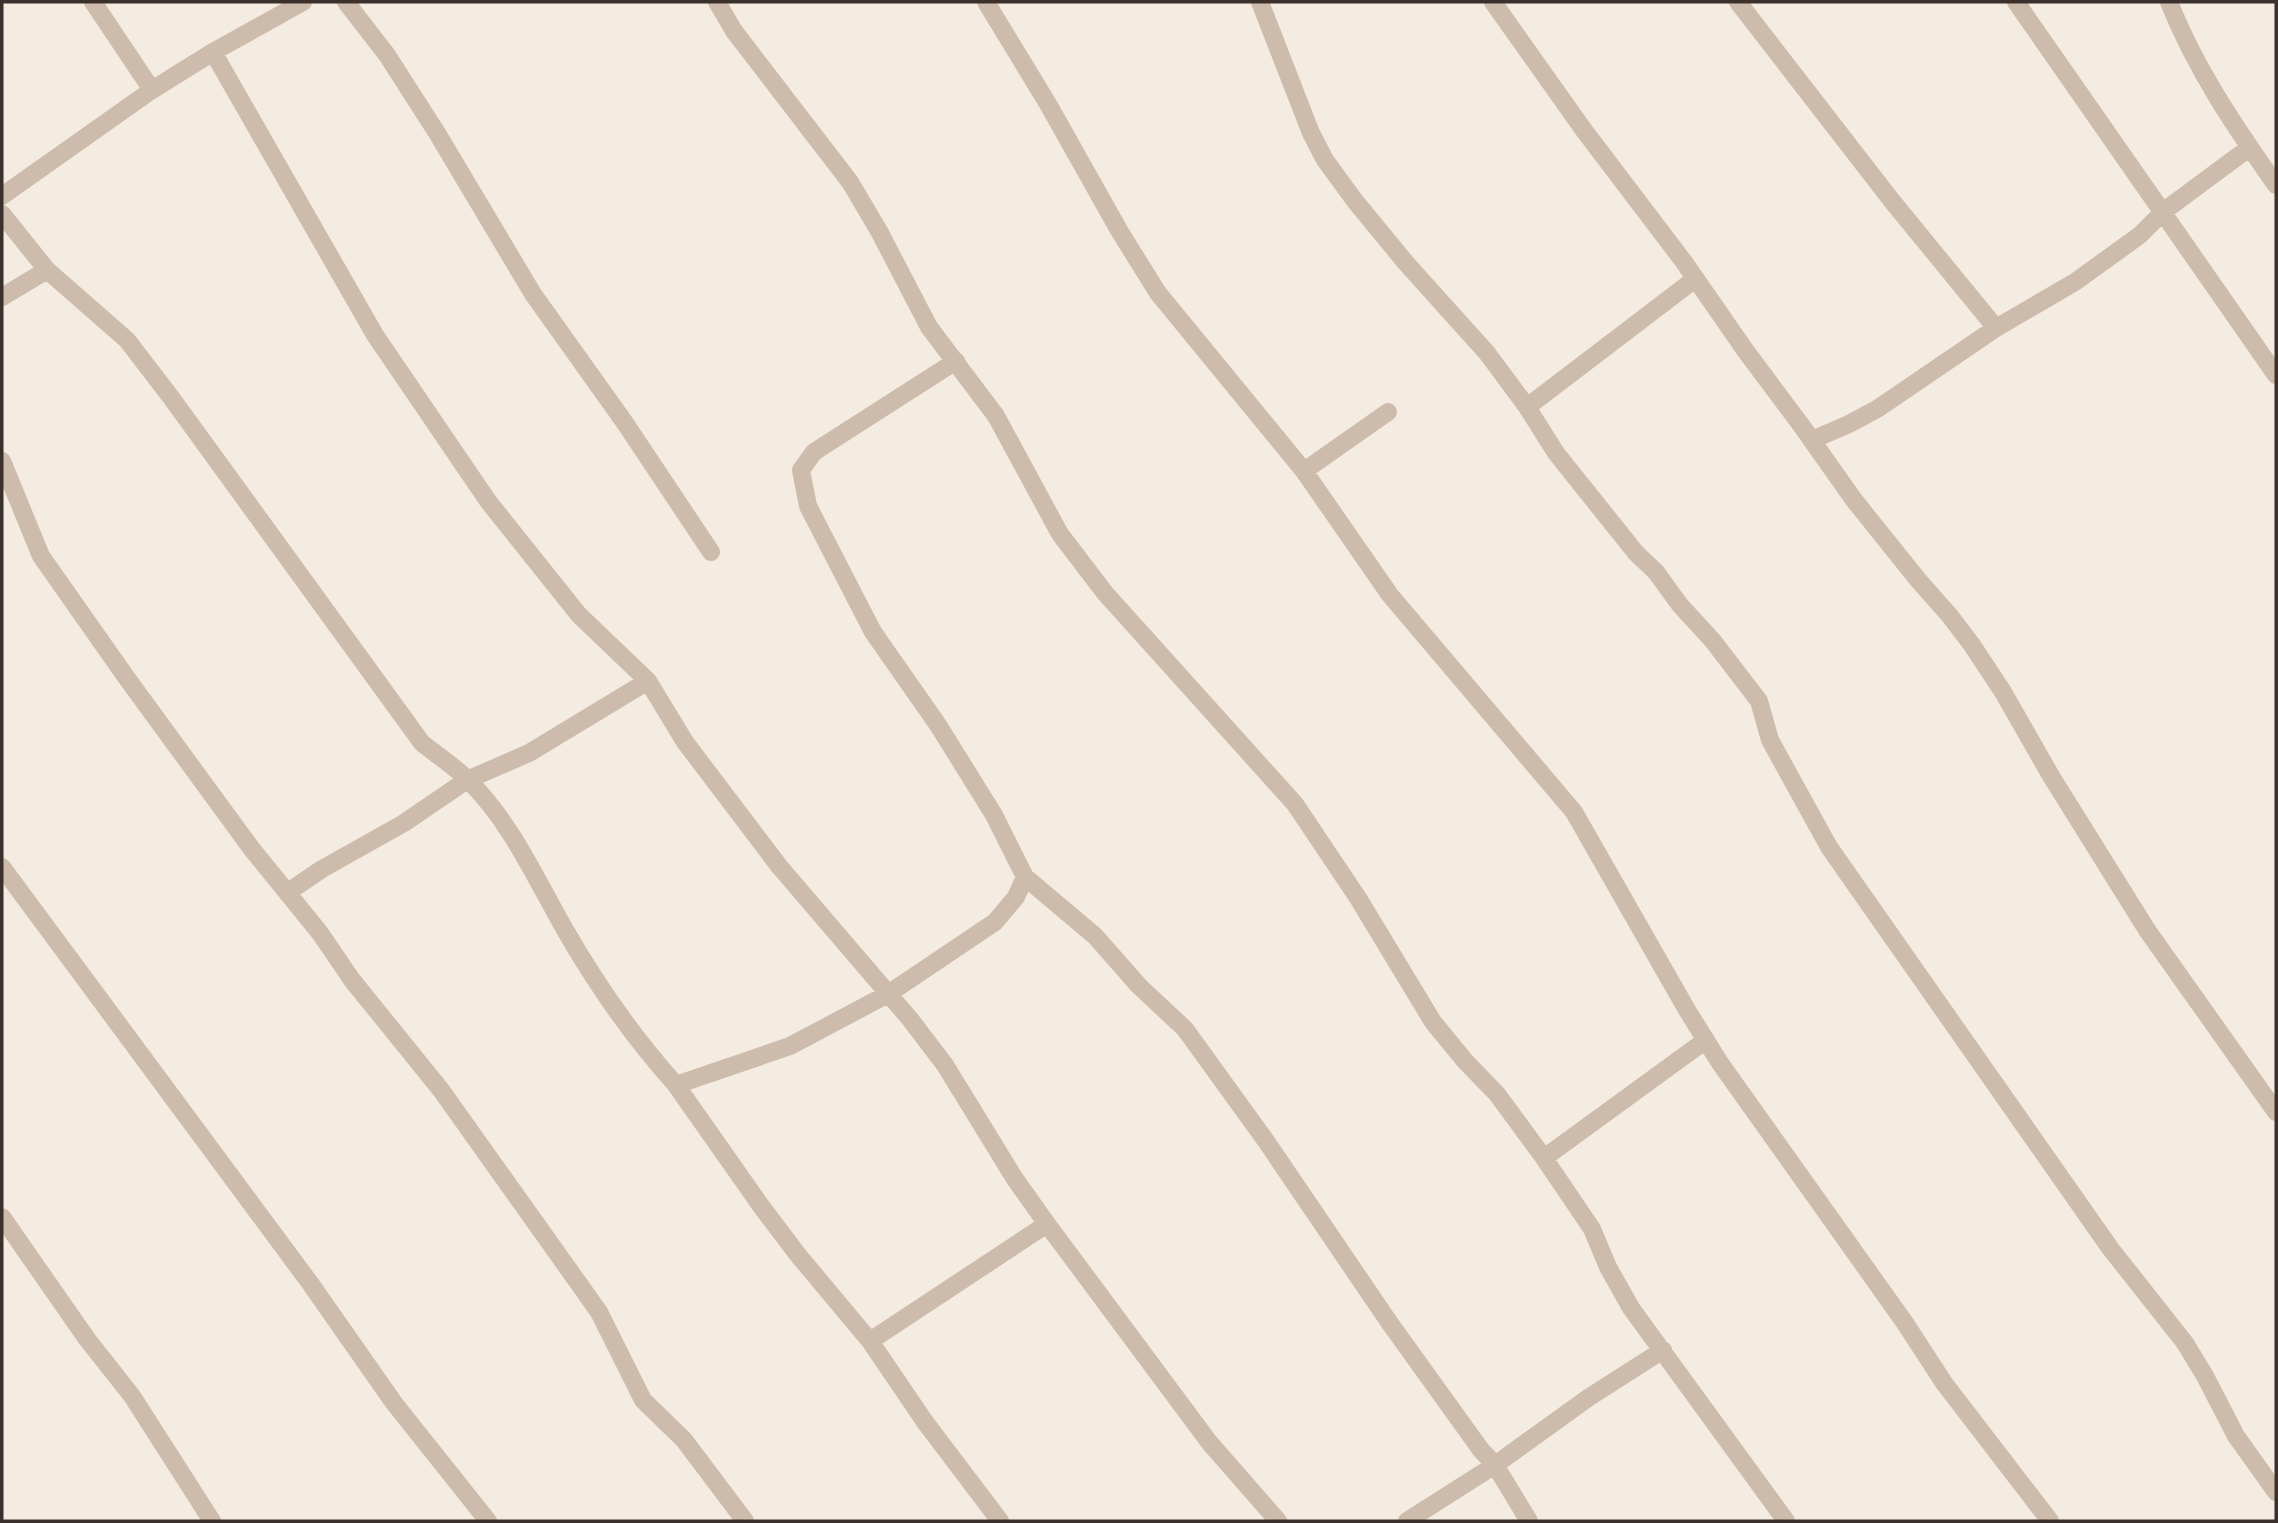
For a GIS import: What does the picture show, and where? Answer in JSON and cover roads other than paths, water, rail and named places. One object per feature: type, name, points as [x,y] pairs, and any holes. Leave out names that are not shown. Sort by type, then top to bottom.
[{"type":"street","points":[[93,2],[152,90]]},
{"type":"street","points":[[2,196],[152,90],[213,52],[303,2]]},
{"type":"street","points":[[346,2],[387,55],[437,133],[533,294],[625,423],[710,552]]},
{"type":"street","points":[[718,2],[734,31],[850,182],[929,327],[996,416],[1060,534],[1105,593],[1295,804],[1358,898],[1433,1022],[1497,1094],[1544,1158],[1592,1228],[1608,1267],[1631,1308],[1786,1521]]},
{"type":"street","points":[[986,2],[1158,293],[1304,471],[1390,595],[1574,812],[1706,1040],[1766,1130],[1905,1323],[1944,1382],[2050,1521]]},
{"type":"street","points":[[1260,2],[1311,133],[1325,160],[1406,263],[1487,353],[1527,407],[1556,453],[1636,553],[1656,572],[1713,641],[1759,701],[1770,740],[1829,847],[2110,1248],[2185,1343],[2236,1436],[2276,1492]]},
{"type":"street","points":[[1493,2],[1882,536],[1950,615],[1972,645],[2147,930],[2276,1112]]},
{"type":"street","points":[[1738,2],[1892,201],[1996,328]]},
{"type":"street","points":[[2016,2],[2276,375]]},
{"type":"street","points":[[2169,2],[2178,26],[2208,83],[2276,185]]},
{"type":"street","points":[[213,52],[375,335],[488,501],[579,615],[648,681],[685,743],[754,834],[945,1065],[1047,1224],[1209,1442],[1278,1521]]},
{"type":"street","points":[[1812,440],[1877,409],[1996,328],[2076,282],[2140,235],[2164,211],[2249,148]]},
{"type":"street","points":[[2,214],[47,270],[127,340],[422,743],[467,780],[494,811],[517,845],[579,954],[617,1012],[653,1060],[676,1085],[783,1235],[870,1341],[925,1422],[1000,1521]]},
{"type":"street","points":[[2,297],[47,270]]},
{"type":"street","points":[[1527,407],[1695,279]]},
{"type":"street","points":[[956,361],[814,452],[801,470],[808,506],[873,632],[938,725],[994,815],[1026,877],[1095,936],[1139,986],[1185,1029],[1266,1141],[1389,1322],[1481,1450],[1495,1465],[1529,1521]]},
{"type":"street","points":[[1304,471],[1388,412]]},
{"type":"street","points":[[4,471],[41,555],[126,677],[251,848],[288,891],[352,980],[441,1090],[598,1312],[643,1399],[684,1440],[745,1521]]},
{"type":"street","points":[[288,891],[404,823],[467,780],[529,753],[648,681]]},
{"type":"street","points":[[2,867],[310,1283],[394,1403],[488,1521]]},
{"type":"street","points":[[676,1085],[790,1046],[888,994],[995,922],[1016,897],[1026,877]]},
{"type":"street","points":[[1544,1158],[1706,1040]]},
{"type":"street","points":[[2,1217],[87,1339],[132,1396],[212,1521]]},
{"type":"street","points":[[870,1341],[1047,1224]]},
{"type":"street","points":[[1407,1521],[1495,1465],[1588,1398],[1663,1350]]}]
